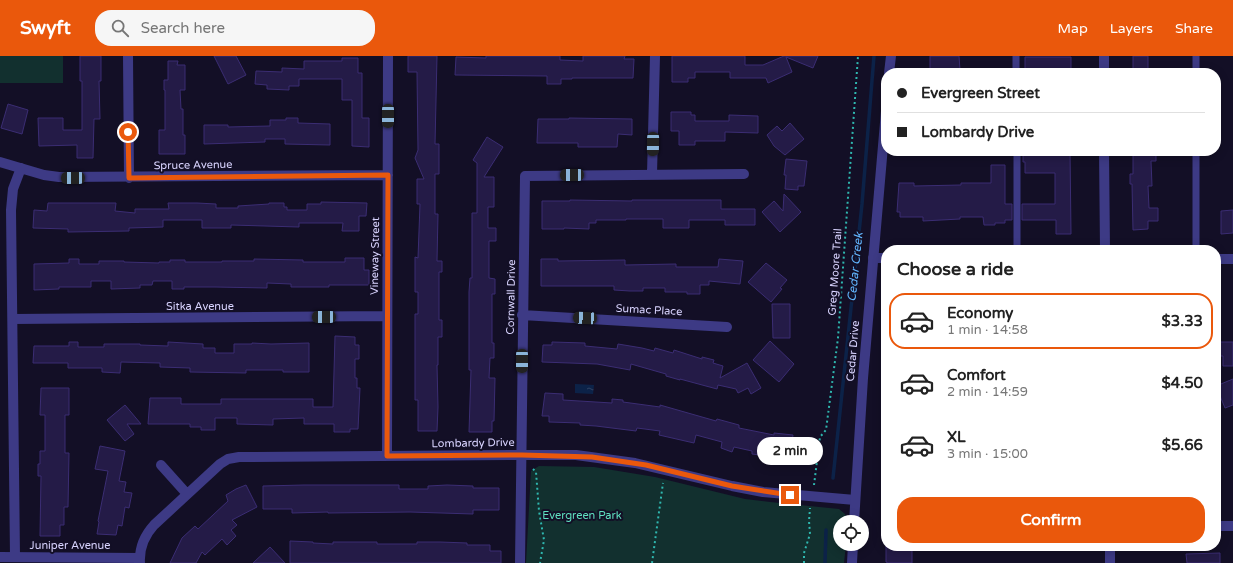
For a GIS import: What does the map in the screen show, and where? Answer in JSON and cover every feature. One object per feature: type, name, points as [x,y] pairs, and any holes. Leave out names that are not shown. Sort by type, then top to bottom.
[{"type":"street","points":[[128,56],[129,178]]},
{"type":"street","name":"Vineway Street","points":[[387,456],[388,56]]},
{"type":"street","points":[[655,56],[652,174],[744,174]]},
{"type":"street","points":[[890,68],[891,56]]},
{"type":"street","points":[[1104,56],[1104,68]]},
{"type":"street","name":"Cedar Drive","points":[[854,515],[863,378],[882,156]]},
{"type":"street","points":[[1104,156],[1105,245]]},
{"type":"street","name":"Spruce Avenue","points":[[0,162],[59,178],[388,175]]},
{"type":"street","points":[[14,557],[12,204],[13,189],[21,168]]},
{"type":"street","name":"Cornwall Drive","points":[[520,563],[522,315],[525,176],[652,174]]},
{"type":"street","points":[[873,258],[881,258]]},
{"type":"street","points":[[1221,259],[1233,259]]},
{"type":"street","name":"Sumac Place","points":[[522,315],[727,327]]},
{"type":"street","name":"Sitka Avenue","points":[[13,319],[387,316]]},
{"type":"street","name":"Lombardy Drive","points":[[140,560],[142,543],[149,532],[187,494],[220,464],[234,458],[251,456],[576,456],[609,459],[646,465],[756,491],[855,500]]},
{"type":"street","points":[[161,465],[187,494]]},
{"type":"street","points":[[1221,526],[1233,526]]},
{"type":"street","points":[[852,563],[853,551]]},
{"type":"street","points":[[1110,551],[1110,563]]},
{"type":"street","name":"Juniper Avenue","points":[[0,557],[140,560]]},
{"type":"lane","points":[[1016,56],[1016,68]]},
{"type":"lane","points":[[1196,56],[1196,68]]},
{"type":"lane","points":[[1016,156],[1017,245]]},
{"type":"lane","points":[[1196,156],[1196,245]]},
{"type":"path","name":"Greg Moore Trail","points":[[814,486],[820,437],[826,430],[838,338],[858,56]]},
{"type":"path","points":[[533,470],[536,472],[539,511],[544,540],[540,563]]},
{"type":"path","points":[[652,563],[663,483]]},
{"type":"path","points":[[804,563],[804,553],[810,534],[809,521],[811,506]]},
{"type":"green space","points":[[0,56],[63,56],[63,83],[0,83]]},
{"type":"green space","name":"Evergreen Park","points":[[539,466],[594,467],[655,477],[745,499],[839,509],[845,515],[833,515],[833,551],[845,551],[844,563],[526,563],[531,471]]},
{"type":"water","points":[[575,384],[594,385],[593,394],[575,393]]},
{"type":"building","points":[[80,56],[101,56],[101,81],[99,81],[100,119],[94,119],[93,158],[77,158],[77,145],[39,146],[38,118],[63,118],[63,130],[82,130],[82,81],[80,81]]},
{"type":"building","points":[[214,56],[236,56],[246,75],[228,84]]},
{"type":"building","points":[[408,56],[437,56],[435,144],[439,144],[439,174],[435,174],[435,214],[438,214],[437,261],[442,261],[442,272],[439,272],[439,320],[442,320],[442,337],[438,337],[437,431],[418,431],[418,400],[415,400],[415,314],[418,314],[418,292],[415,292],[415,257],[418,258],[420,204],[417,204],[417,179],[424,179],[415,158],[418,150],[417,72],[408,72]]},
{"type":"building","points":[[486,56],[560,56],[560,60],[583,61],[583,56],[625,56],[624,59],[634,59],[633,78],[572,78],[561,79],[561,84],[547,84],[547,76],[455,75],[456,57],[486,58]]},
{"type":"building","points":[[672,56],[745,56],[745,65],[763,65],[784,56],[818,56],[813,68],[786,57],[792,72],[768,83],[766,78],[730,78],[730,72],[695,72],[695,78],[688,78],[688,82],[672,82]]},
{"type":"building","points":[[930,56],[959,56],[960,68],[930,68]]},
{"type":"building","points":[[1133,56],[1148,56],[1148,68],[1133,68]]},
{"type":"building","points":[[1025,57],[1071,57],[1071,68],[1025,68]]},
{"type":"building","points":[[342,58],[358,58],[358,73],[362,73],[362,118],[369,118],[369,147],[352,146],[352,100],[342,100],[342,79],[299,79],[299,86],[289,86],[289,90],[267,89],[267,85],[255,84],[256,71],[282,72],[282,68],[304,69],[304,61],[342,61]]},
{"type":"building","points":[[168,61],[178,61],[177,65],[185,65],[185,90],[180,90],[181,109],[183,109],[185,154],[159,154],[159,130],[165,130],[164,80],[168,80]]},
{"type":"building","points":[[8,104],[28,110],[22,134],[1,128]]},
{"type":"building","points":[[671,112],[691,112],[691,115],[695,115],[695,121],[729,121],[729,115],[758,116],[758,133],[725,132],[725,141],[695,141],[695,145],[679,145],[679,131],[671,131]]},
{"type":"building","points":[[286,118],[298,118],[298,123],[330,124],[330,145],[285,144],[285,139],[265,139],[265,142],[204,144],[204,125],[228,125],[228,127],[270,126],[270,120],[286,120]]},
{"type":"building","points":[[538,119],[632,119],[632,135],[618,134],[617,147],[578,147],[578,143],[537,143]]},
{"type":"building","points":[[790,123],[804,139],[785,155],[774,146],[767,135],[777,126],[782,131]]},
{"type":"building","points":[[487,137],[503,147],[484,177],[494,177],[494,207],[488,207],[488,228],[496,228],[496,241],[489,241],[489,278],[495,279],[495,294],[492,294],[492,343],[494,343],[494,358],[490,358],[489,378],[495,378],[494,421],[492,421],[492,432],[469,432],[471,370],[469,370],[469,292],[470,278],[472,278],[472,213],[477,213],[477,163],[473,160]]},
{"type":"building","points":[[1023,156],[1070,156],[1071,234],[1056,234],[1056,220],[1022,220],[1022,204],[1055,204],[1055,173],[1025,173],[1025,162],[1023,162]]},
{"type":"building","points":[[1133,156],[1156,156],[1156,161],[1151,161],[1152,186],[1148,186],[1149,208],[1158,208],[1158,221],[1148,221],[1148,229],[1133,230],[1132,184],[1130,184],[1130,174],[1133,174]]},
{"type":"building","points":[[786,159],[807,161],[804,186],[798,186],[798,190],[785,189],[786,175],[784,175]]},
{"type":"building","points":[[991,165],[1005,165],[1005,204],[1012,204],[1012,220],[1005,220],[1005,223],[995,223],[995,225],[984,225],[983,217],[960,217],[960,219],[923,221],[923,217],[900,217],[900,212],[897,212],[899,183],[914,183],[914,186],[991,183]]},
{"type":"building","points":[[784,194],[801,212],[780,232],[762,212],[774,201],[783,211]]},
{"type":"building","points":[[721,200],[721,209],[755,209],[755,225],[725,225],[725,220],[689,220],[689,228],[663,228],[663,219],[626,219],[596,220],[596,223],[589,223],[589,229],[542,229],[542,201]]},
{"type":"building","points":[[321,202],[367,203],[366,216],[359,216],[359,231],[342,231],[343,223],[299,223],[299,227],[231,225],[231,228],[202,228],[202,220],[163,220],[163,227],[129,228],[129,231],[68,232],[68,229],[33,228],[34,210],[47,211],[48,203],[116,203],[115,211],[135,213],[135,209],[169,209],[168,203],[216,204],[216,208],[238,208],[238,206],[284,203],[284,207],[287,207],[287,210],[307,210],[307,204],[321,204]]},
{"type":"building","points":[[1233,210],[1233,233],[1221,234],[1221,211]]},
{"type":"building","points":[[345,258],[364,258],[364,270],[369,270],[369,285],[291,287],[291,284],[267,283],[267,288],[184,287],[184,289],[172,289],[172,281],[153,281],[152,285],[140,285],[140,288],[111,289],[111,281],[91,281],[91,287],[59,287],[59,289],[34,290],[34,264],[69,263],[69,259],[79,259],[79,264],[99,264],[99,261],[159,263],[170,262],[170,260],[185,260],[185,262],[222,262],[254,261],[254,259],[303,260],[303,262],[345,262]]},
{"type":"building","points":[[541,259],[558,259],[558,261],[625,260],[625,265],[676,264],[676,267],[718,267],[719,259],[743,261],[740,284],[709,281],[709,285],[700,285],[700,294],[687,294],[687,292],[665,292],[665,288],[643,288],[643,291],[630,291],[614,290],[614,286],[541,286]]},
{"type":"building","points":[[766,263],[787,280],[780,288],[782,289],[771,302],[748,282]]},
{"type":"building","points":[[772,304],[790,304],[790,338],[773,338]]},
{"type":"building","points":[[335,336],[355,337],[355,345],[359,345],[359,359],[355,359],[355,378],[357,378],[357,388],[360,388],[358,429],[350,429],[350,432],[334,432],[334,424],[304,424],[304,418],[273,419],[273,425],[237,424],[237,418],[215,418],[215,430],[201,430],[201,427],[190,427],[190,424],[148,424],[150,398],[181,398],[181,404],[221,404],[221,399],[313,399],[313,407],[333,407]]},
{"type":"building","points":[[770,341],[794,364],[779,382],[753,360]]},
{"type":"building","points":[[69,342],[78,342],[78,347],[104,347],[104,344],[168,346],[168,342],[203,344],[203,348],[215,348],[215,353],[234,353],[234,344],[309,343],[309,372],[246,370],[246,373],[190,372],[190,368],[160,367],[160,363],[121,362],[120,373],[102,372],[102,368],[68,368],[68,363],[33,363],[34,346],[69,346]]},
{"type":"building","points":[[552,342],[585,343],[585,346],[617,349],[618,344],[654,351],[655,348],[673,353],[674,350],[702,359],[702,357],[714,360],[713,363],[723,366],[720,378],[747,363],[761,388],[751,394],[748,388],[738,393],[736,389],[718,385],[717,389],[666,376],[666,374],[631,364],[630,370],[597,364],[542,362],[543,345],[552,345]]},
{"type":"building","points":[[1221,342],[1233,342],[1233,366],[1223,366],[1223,356],[1221,356]]},
{"type":"building","points":[[1233,379],[1233,405],[1225,408],[1221,398],[1221,384]]},
{"type":"building","points":[[41,388],[69,388],[69,415],[65,415],[65,453],[69,453],[68,507],[64,507],[64,525],[60,525],[60,536],[40,536],[41,476],[38,476],[38,464],[40,464],[40,451],[45,451],[45,415],[40,415]]},
{"type":"building","points":[[545,393],[563,394],[563,400],[612,403],[612,399],[660,407],[660,405],[716,421],[717,419],[739,425],[739,428],[774,435],[774,433],[793,435],[791,450],[795,450],[793,462],[782,461],[782,458],[752,454],[752,451],[734,447],[732,452],[721,448],[722,442],[696,435],[694,443],[659,435],[660,431],[637,428],[636,431],[580,425],[580,423],[549,422],[549,416],[542,416]]},
{"type":"building","points":[[125,405],[141,424],[127,424],[134,434],[125,441],[107,420]]},
{"type":"building","points":[[100,446],[125,451],[119,481],[126,482],[124,492],[132,493],[129,508],[125,507],[122,526],[118,525],[116,535],[97,534],[98,521],[108,471],[95,469]]},
{"type":"building","points":[[246,485],[257,507],[232,520],[237,525],[231,530],[236,536],[227,545],[222,539],[205,555],[202,552],[196,563],[170,563],[182,538],[195,526],[198,529],[228,501],[226,495]]},
{"type":"building","points":[[399,485],[399,489],[428,489],[428,486],[447,485],[473,486],[473,488],[499,488],[499,510],[473,510],[473,514],[410,512],[292,513],[292,509],[263,509],[263,486]]},
{"type":"building","points":[[290,541],[333,544],[333,542],[417,544],[417,542],[440,542],[467,543],[467,545],[490,545],[490,551],[501,551],[501,563],[290,563]]},
{"type":"building","points":[[270,547],[285,563],[253,563]]},
{"type":"building","points":[[886,551],[912,551],[912,563],[886,562]]},
{"type":"building","points":[[1220,553],[1220,563],[1187,563],[1186,554]]},
{"type":"waterway","name":"Cedar Creek","points":[[833,478],[862,204],[874,56]]},
{"type":"waterway","name":"Cedar Creek","points":[[825,563],[826,530]]},
{"type":"route","points":[[128,132],[129,178],[388,175],[387,456],[522,455],[592,457],[646,465],[732,486],[790,495]]}]
